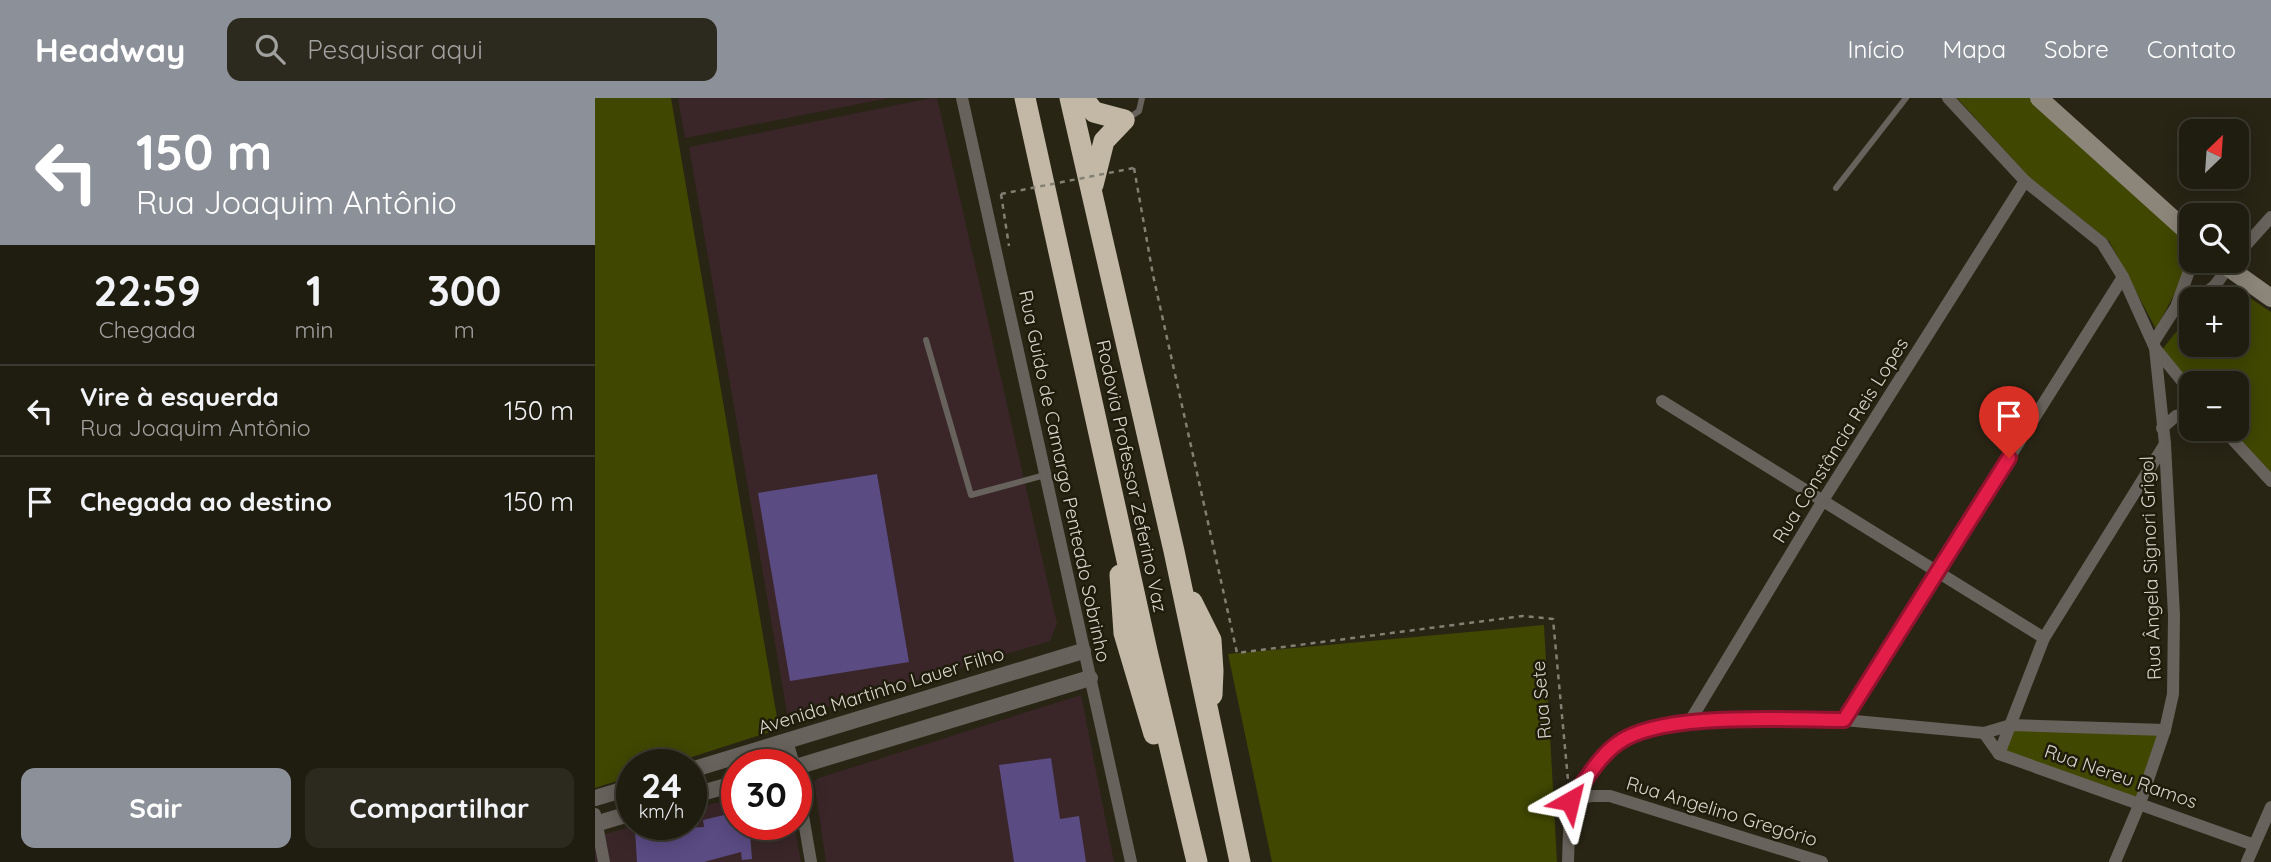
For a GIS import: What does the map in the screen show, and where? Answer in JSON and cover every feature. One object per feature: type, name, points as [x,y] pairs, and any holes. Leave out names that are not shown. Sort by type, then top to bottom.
[{"type":"highway","name":"Rodovia Professor Zeferino Vaz","points":[[1023,98],[1197,862]]},
{"type":"highway","name":"Rodovia Professor Zeferino Vaz","points":[[1070,98],[1176,561],[1240,862]]},
{"type":"highway","points":[[1083,98],[1094,112],[1124,120],[1104,141],[1091,194]]},
{"type":"main road","points":[[2039,98],[2179,224]]},
{"type":"main road","points":[[2248,273],[2271,298]]},
{"type":"street","name":"Rua Guido de Camargo Penteado Sobrinho","points":[[963,98],[1131,862]]},
{"type":"street","points":[[1948,98],[2025,181],[2102,243],[2123,277],[2154,345],[2179,377]]},
{"type":"street","name":"Rua Constância Reis Lopes","points":[[1690,722],[1822,502],[2025,181]]},
{"type":"street","points":[[2249,240],[2271,217]]},
{"type":"street","points":[[2154,345],[2176,307],[2188,273]]},
{"type":"street","points":[[2214,287],[2225,273]]},
{"type":"street","points":[[1844,720],[2123,277]]},
{"type":"street","name":"Rua Ângela Signori Grigol","points":[[2115,862],[2140,803],[2165,730],[2173,694],[2175,615],[2165,444],[2154,345]]},
{"type":"street","points":[[1662,401],[2044,638]]},
{"type":"street","points":[[2162,428],[2179,415]]},
{"type":"street","points":[[2234,441],[2271,481]]},
{"type":"street","points":[[1999,754],[2044,638],[2165,444]]},
{"type":"street","name":"Avenida Martinho Lauer Filho","points":[[707,765],[1083,651]]},
{"type":"street","points":[[812,761],[1090,678]]},
{"type":"street","points":[[1568,862],[1570,801],[1618,743],[1643,730],[1690,722],[1844,720],[1984,733],[2011,725],[2165,730]]},
{"type":"street","points":[[1984,733],[1999,754]]},
{"type":"street","points":[[787,741],[790,749]]},
{"type":"street","name":"Rua Nereu Ramos","points":[[1999,754],[2255,845]]},
{"type":"street","points":[[595,798],[616,792]]},
{"type":"street","name":"Rua Angelino Gregório","points":[[1570,801],[1592,796],[1609,796],[1822,862]]},
{"type":"street","points":[[2247,862],[2271,807]]},
{"type":"street","points":[[604,862],[596,820],[616,816]]},
{"type":"street","points":[[807,840],[811,862]]},
{"type":"lane","points":[[1124,120],[1139,111],[1142,98]]},
{"type":"lane","points":[[1836,188],[1906,98]]},
{"type":"lane","points":[[926,341],[971,495],[1045,475]]},
{"type":"path","name":"Rua Sete","points":[[1009,247],[1001,194],[1134,168],[1153,275],[1237,653],[1523,616],[1553,619],[1570,801]]},
{"type":"shaded area","points":[[678,98],[889,98],[685,138]]},
{"type":"shaded area","points":[[937,98],[1057,624],[1050,641],[788,718],[689,147]]},
{"type":"shaded area","points":[[1081,695],[1114,862],[826,862],[814,781]]},
{"type":"shaded area","points":[[721,802],[721,840],[797,840],[801,862],[595,862],[595,837],[616,831],[616,840],[707,840],[707,805]]},
{"type":"green space","points":[[595,98],[671,98],[779,729],[707,752],[707,749],[616,749],[616,781],[595,788]]},
{"type":"green space","points":[[1957,98],[2035,98],[2179,223],[2179,273],[2185,273],[2156,329],[2109,241],[2028,176]]},
{"type":"green space","points":[[2249,297],[2271,312],[2271,479],[2236,441],[2249,441],[2249,371],[2180,371],[2161,351],[2179,328],[2179,357],[2249,357]]},
{"type":"green space","points":[[1544,625],[1557,862],[1272,862],[1228,654]]},
{"type":"green space","points":[[2014,728],[2158,734],[2139,798],[2004,755]]},
{"type":"building","points":[[877,474],[909,662],[790,681],[758,493]]},
{"type":"building","points":[[1051,758],[1060,819],[1079,816],[1086,862],[1014,862],[999,765]]},
{"type":"building","points":[[721,816],[721,840],[750,840],[752,859],[742,860],[741,852],[704,862],[637,862],[636,840],[707,840],[707,819]]},
{"type":"route","points":[[1570,801],[1618,743],[1643,730],[1690,722],[1844,720],[2009,458]]}]
